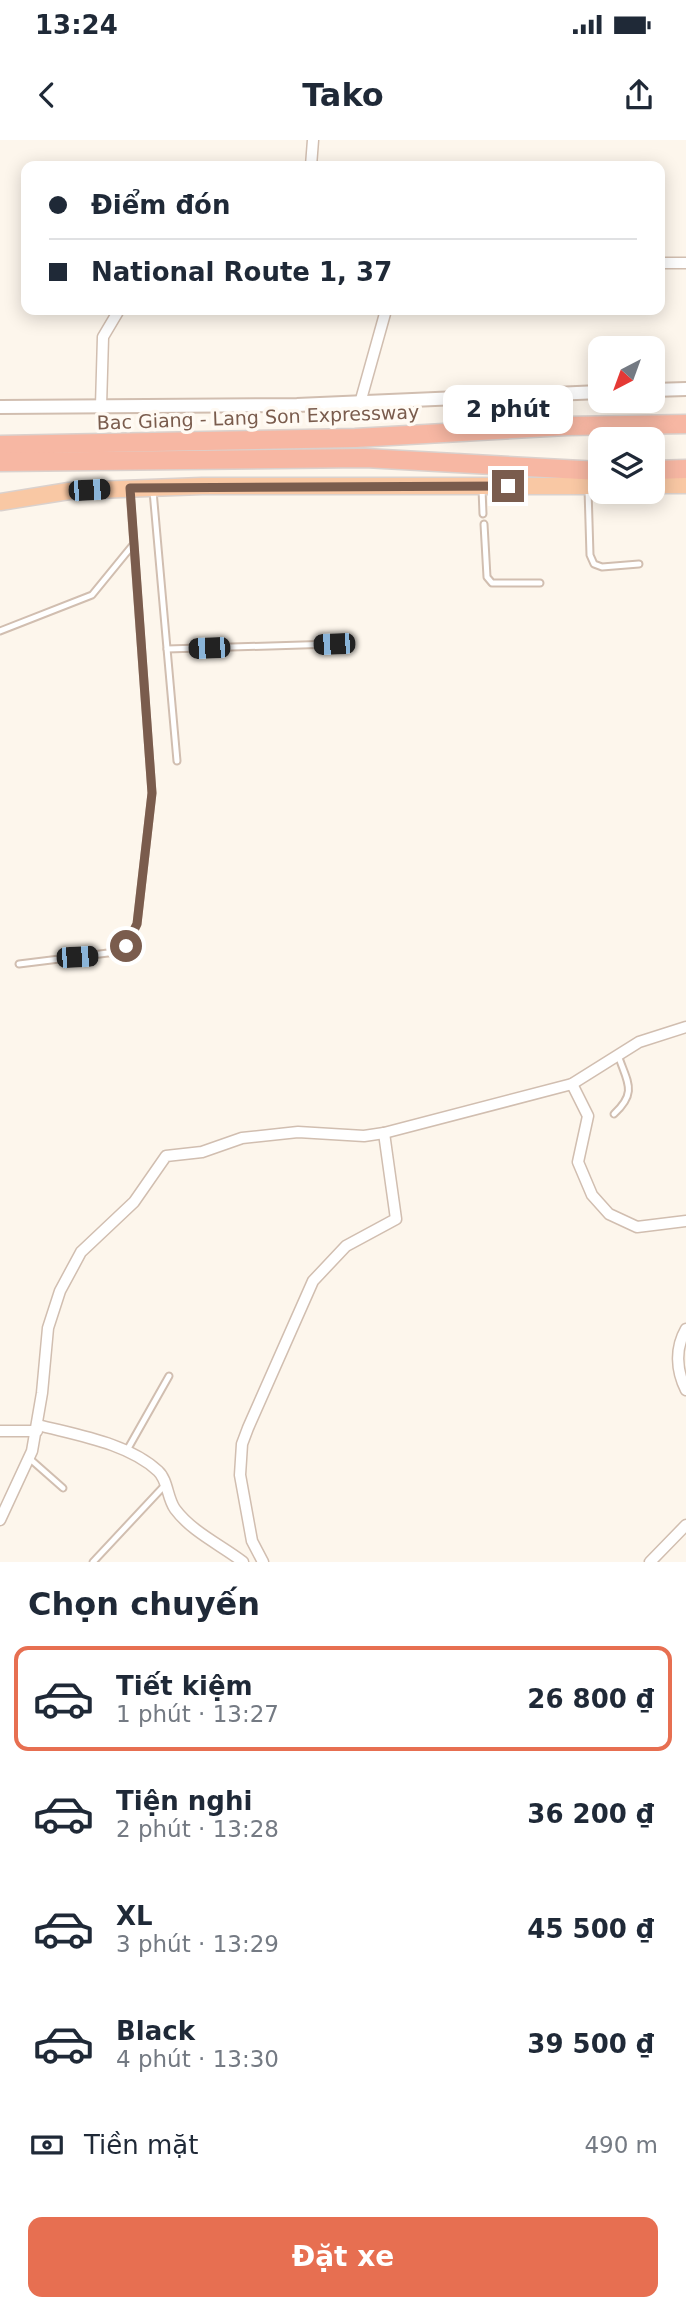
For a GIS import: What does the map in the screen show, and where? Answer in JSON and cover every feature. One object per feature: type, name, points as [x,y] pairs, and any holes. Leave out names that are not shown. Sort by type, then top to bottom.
[{"type":"highway","name":"Bac Giang - Lang Son Expressway","points":[[0,445],[261,440],[567,426],[686,424]]},
{"type":"highway","name":"Bac Giang - Lang Son Expressway","points":[[0,462],[365,458],[588,470]]},
{"type":"highway","points":[[665,470],[686,469]]},
{"type":"highway","points":[[665,485],[686,485]]},
{"type":"highway","points":[[0,502],[69,491],[130,488],[588,486]]},
{"type":"street","points":[[311,161],[313,140]]},
{"type":"street","points":[[665,263],[686,263]]},
{"type":"street","points":[[101,406],[103,337],[116,315]]},
{"type":"street","points":[[360,403],[385,315]]},
{"type":"street","points":[[665,390],[686,389]]},
{"type":"street","points":[[0,407],[360,403],[588,393]]},
{"type":"street","points":[[0,1520],[29,1458],[38,1428],[48,1328],[60,1290],[81,1252],[134,1202],[166,1156],[202,1152],[242,1138],[288,1133],[364,1136],[384,1133],[572,1084],[655,1035],[686,1027]]},
{"type":"street","points":[[572,1084],[589,1116],[578,1162],[592,1195],[609,1214],[637,1227],[686,1221]]},
{"type":"street","points":[[262,1562],[252,1541],[245,1507],[240,1475],[242,1444],[313,1281],[338,1252],[396,1219],[384,1133]]},
{"type":"street","points":[[686,1329],[681,1338],[677,1360],[686,1390]]},
{"type":"street","points":[[0,1432],[38,1428],[90,1438],[126,1452],[157,1470],[175,1508],[184,1519],[243,1562]]},
{"type":"street","points":[[650,1562],[686,1525]]},
{"type":"lane","points":[[481,486],[484,514]]},
{"type":"lane","points":[[19,964],[116,952],[126,946],[137,924],[152,793],[132,546],[130,488]]},
{"type":"lane","points":[[153,488],[177,761]]},
{"type":"lane","points":[[593,504],[590,555],[593,564],[602,567],[639,564]]},
{"type":"lane","points":[[484,524],[487,577],[492,583],[540,583]]},
{"type":"lane","points":[[0,631],[92,594],[132,546]]},
{"type":"lane","points":[[167,649],[334,644]]},
{"type":"lane","points":[[614,1114],[627,1102],[631,1093],[618,1055]]},
{"type":"lane","points":[[126,1452],[169,1376]]},
{"type":"lane","points":[[29,1458],[63,1488]]},
{"type":"lane","points":[[93,1562],[165,1485]]},
{"type":"route","points":[[126,946],[134,936],[137,924],[152,793],[132,546],[130,488],[508,486]]}]
